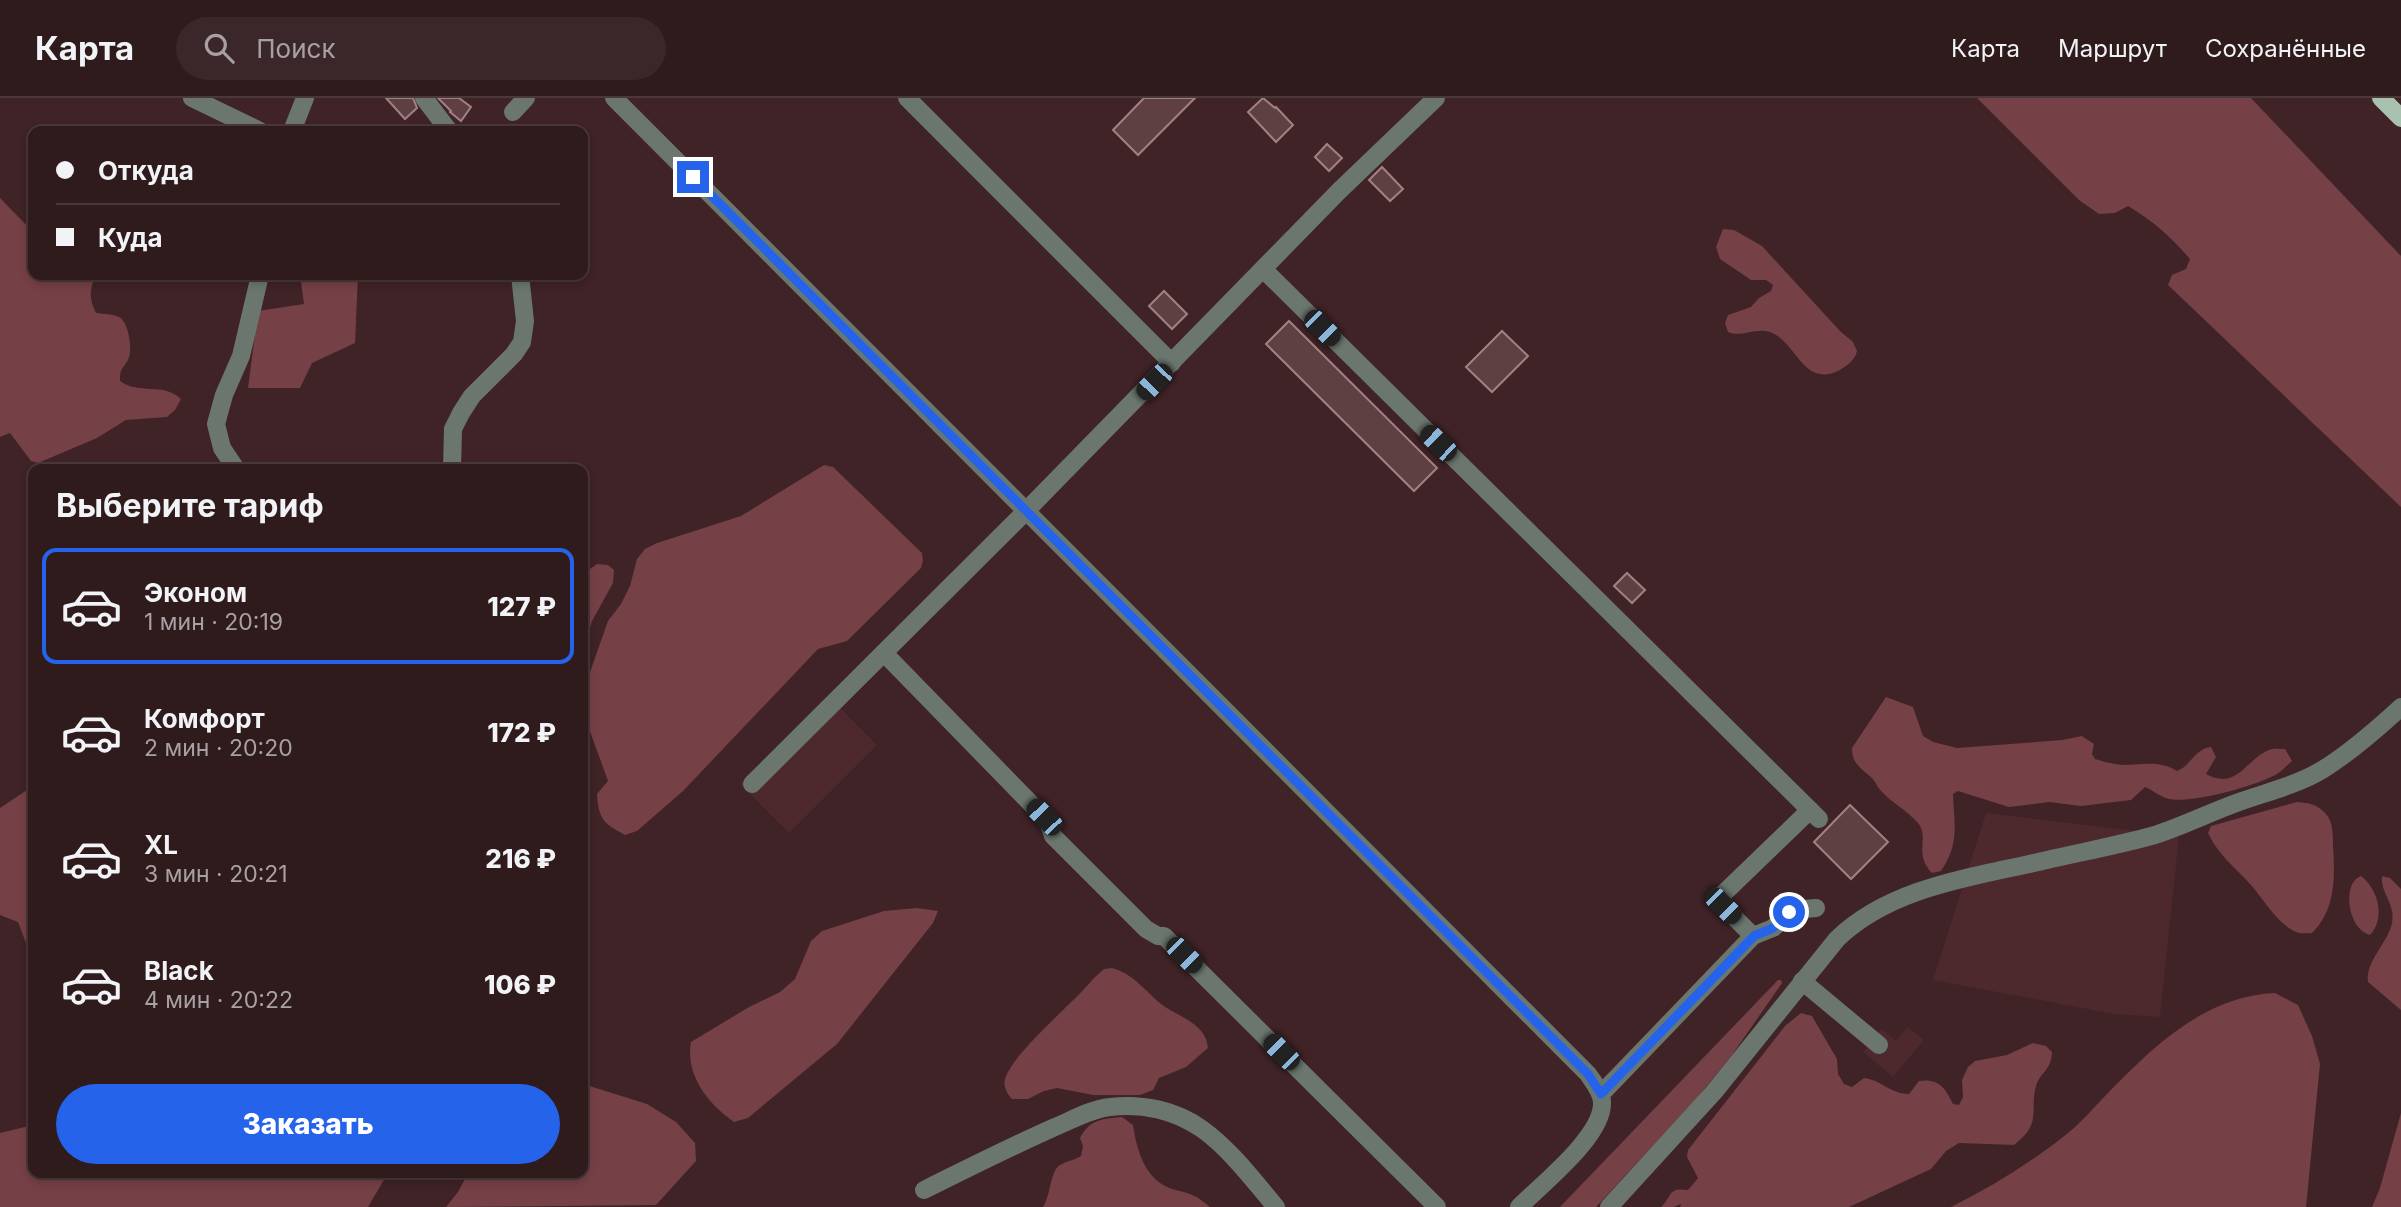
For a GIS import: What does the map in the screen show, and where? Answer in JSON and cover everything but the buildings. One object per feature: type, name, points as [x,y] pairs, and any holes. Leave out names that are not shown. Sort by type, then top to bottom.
[{"type":"main road","points":[[2381,98],[2401,118]]},
{"type":"lane","points":[[192,98],[250,126]]},
{"type":"lane","points":[[294,126],[305,98]]},
{"type":"lane","points":[[424,98],[445,126]]},
{"type":"lane","points":[[513,112],[526,98]]},
{"type":"lane","points":[[614,98],[1592,1080],[1601,1094],[1602,1104],[1591,1135],[1519,1207]]},
{"type":"lane","points":[[907,98],[1172,363]]},
{"type":"lane","points":[[752,784],[1026,511],[1339,191],[1436,98]]},
{"type":"lane","points":[[1264,270],[1814,815],[1723,894],[1723,906],[1754,936]]},
{"type":"lane","points":[[233,464],[222,447],[216,424],[224,395],[241,356],[259,280]]},
{"type":"lane","points":[[452,464],[453,429],[460,413],[472,396],[514,354],[522,342],[525,321],[521,280]]},
{"type":"lane","points":[[884,653],[1044,817],[1053,836],[1136,920],[1152,934],[1164,936],[1437,1207]]},
{"type":"lane","points":[[1609,1207],[1707,1100],[1837,939],[1853,923],[1876,908],[1911,894],[1952,883],[2156,834],[2294,784],[2321,771],[2356,747],[2401,707]]},
{"type":"lane","points":[[1601,1094],[1754,936],[1773,928],[1793,910],[1816,908]]},
{"type":"lane","points":[[1802,981],[1879,1045]]},
{"type":"lane","points":[[924,1190],[1006,1149],[1079,1117],[1108,1107],[1137,1105],[1162,1110],[1203,1129],[1230,1154],[1276,1207]]},
{"type":"shaded area","points":[[1977,98],[2251,98],[2401,256],[2401,507],[2168,285],[2172,275],[2186,269],[2190,259],[2169,237],[2128,206],[2115,213],[2099,214],[2079,200]]},
{"type":"shaded area","points":[[0,198],[28,227],[28,280],[94,280],[91,294],[96,313],[119,317],[129,337],[129,356],[121,371],[120,381],[135,387],[167,391],[181,399],[167,417],[126,420],[97,438],[38,463],[31,461],[10,433],[0,437]]},
{"type":"shaded area","points":[[1723,229],[1734,230],[1762,246],[1853,342],[1857,351],[1851,362],[1840,370],[1827,374],[1817,373],[1809,369],[1779,337],[1770,332],[1728,332],[1725,323],[1728,315],[1751,307],[1771,291],[1773,285],[1766,280],[1751,280],[1720,259],[1716,247]]},
{"type":"shaded area","points":[[301,280],[358,280],[355,343],[312,363],[300,388],[248,388],[258,311],[304,304]]},
{"type":"shaded area","points":[[824,465],[833,467],[922,553],[923,561],[921,568],[847,641],[818,649],[683,791],[637,831],[625,835],[607,824],[599,810],[597,794],[608,781],[588,726],[588,678],[608,621],[621,604],[630,586],[637,559],[645,549],[741,516]]},
{"type":"shaded area","points":[[597,564],[608,565],[614,570],[613,583],[588,634],[588,570]]},
{"type":"shaded area","points":[[828,696],[877,745],[789,833],[740,784]]},
{"type":"shaded area","points":[[1886,697],[1913,707],[1923,736],[1933,742],[1957,748],[2082,736],[2094,744],[2092,754],[2095,759],[2123,765],[2157,764],[2177,771],[2200,751],[2211,747],[2216,757],[2206,774],[2226,779],[2241,772],[2261,754],[2271,749],[2285,749],[2292,761],[2280,772],[2258,782],[2193,799],[2169,799],[2145,787],[2131,800],[2081,806],[2049,802],[2009,807],[1958,791],[1953,794],[1954,834],[1951,852],[1941,871],[1932,873],[1923,859],[1923,834],[1918,823],[1881,791],[1854,758],[1852,748]]},
{"type":"shaded area","points":[[28,789],[28,948],[18,922],[0,915],[0,808]]},
{"type":"shaded area","points":[[2297,802],[2313,805],[2323,811],[2330,821],[2333,833],[2334,869],[2330,903],[2320,924],[2312,933],[2298,933],[2282,923],[2222,854],[2208,833],[2211,826]]},
{"type":"shaded area","points":[[1986,813],[2179,836],[2160,1017],[2114,1014],[1933,980]]},
{"type":"shaded area","points":[[2361,876],[2372,888],[2378,904],[2378,920],[2370,935],[2356,925],[2350,906],[2351,887]]},
{"type":"shaded area","points":[[2382,876],[2390,878],[2401,889],[2401,1010],[2368,982],[2373,959],[2390,930],[2393,916],[2383,888]]},
{"type":"shaded area","points":[[917,908],[938,911],[933,923],[837,1044],[748,1118],[734,1122],[715,1107],[695,1077],[690,1054],[691,1042],[749,1007],[780,992],[795,979],[811,941],[822,931],[884,911]]},
{"type":"shaded area","points":[[1112,968],[1133,979],[1161,1004],[1190,1021],[1202,1032],[1208,1048],[1186,1067],[1159,1078],[1153,1090],[1140,1095],[1093,1095],[1057,1088],[1028,1099],[1012,1099],[1006,1090],[1005,1079],[1020,1055],[1093,979],[1104,969]]},
{"type":"shaded area","points":[[1778,980],[1782,983],[1732,1055],[1697,1098],[1596,1207],[1560,1207]]},
{"type":"shaded area","points":[[2275,993],[2298,1005],[2312,1036],[2320,1064],[2306,1207],[1951,1207],[2012,1173],[2068,1133],[2142,1059],[2182,1027],[2225,1003],[2249,996]]},
{"type":"shaded area","points":[[1801,1013],[1812,1016],[1837,1059],[1838,1074],[1844,1084],[1852,1087],[1864,1078],[1897,1092],[1909,1094],[1919,1081],[1926,1080],[1936,1082],[1944,1088],[1953,1104],[1959,1105],[1963,1097],[1962,1080],[1968,1067],[1975,1061],[2007,1055],[2033,1043],[2046,1046],[2052,1052],[2051,1058],[2036,1086],[2032,1124],[2014,1145],[1959,1143],[1946,1151],[1931,1169],[1849,1207],[1680,1207],[1681,1204],[1661,1207],[1673,1191],[1688,1190],[1698,1178],[1687,1157],[1688,1150],[1785,1026]]},
{"type":"shaded area","points":[[1908,1027],[1924,1040],[1893,1077],[1863,1052],[1882,1029],[1896,1041]]},
{"type":"shaded area","points":[[588,1086],[647,1104],[676,1122],[695,1143],[696,1161],[656,1205],[446,1207],[465,1178],[588,1178]]},
{"type":"shaded area","points":[[2401,1113],[2401,1207],[2372,1207],[2380,1188]]},
{"type":"shaded area","points":[[1122,1117],[1133,1125],[1140,1156],[1157,1181],[1194,1196],[1210,1207],[1043,1207],[1057,1168],[1081,1156],[1083,1146],[1080,1138],[1088,1127],[1103,1120]]},
{"type":"shaded area","points":[[28,1126],[28,1178],[385,1178],[368,1207],[0,1207],[0,1133]]},
{"type":"route","points":[[693,177],[1588,1074],[1601,1094],[1754,936],[1766,933],[1789,912]]}]
